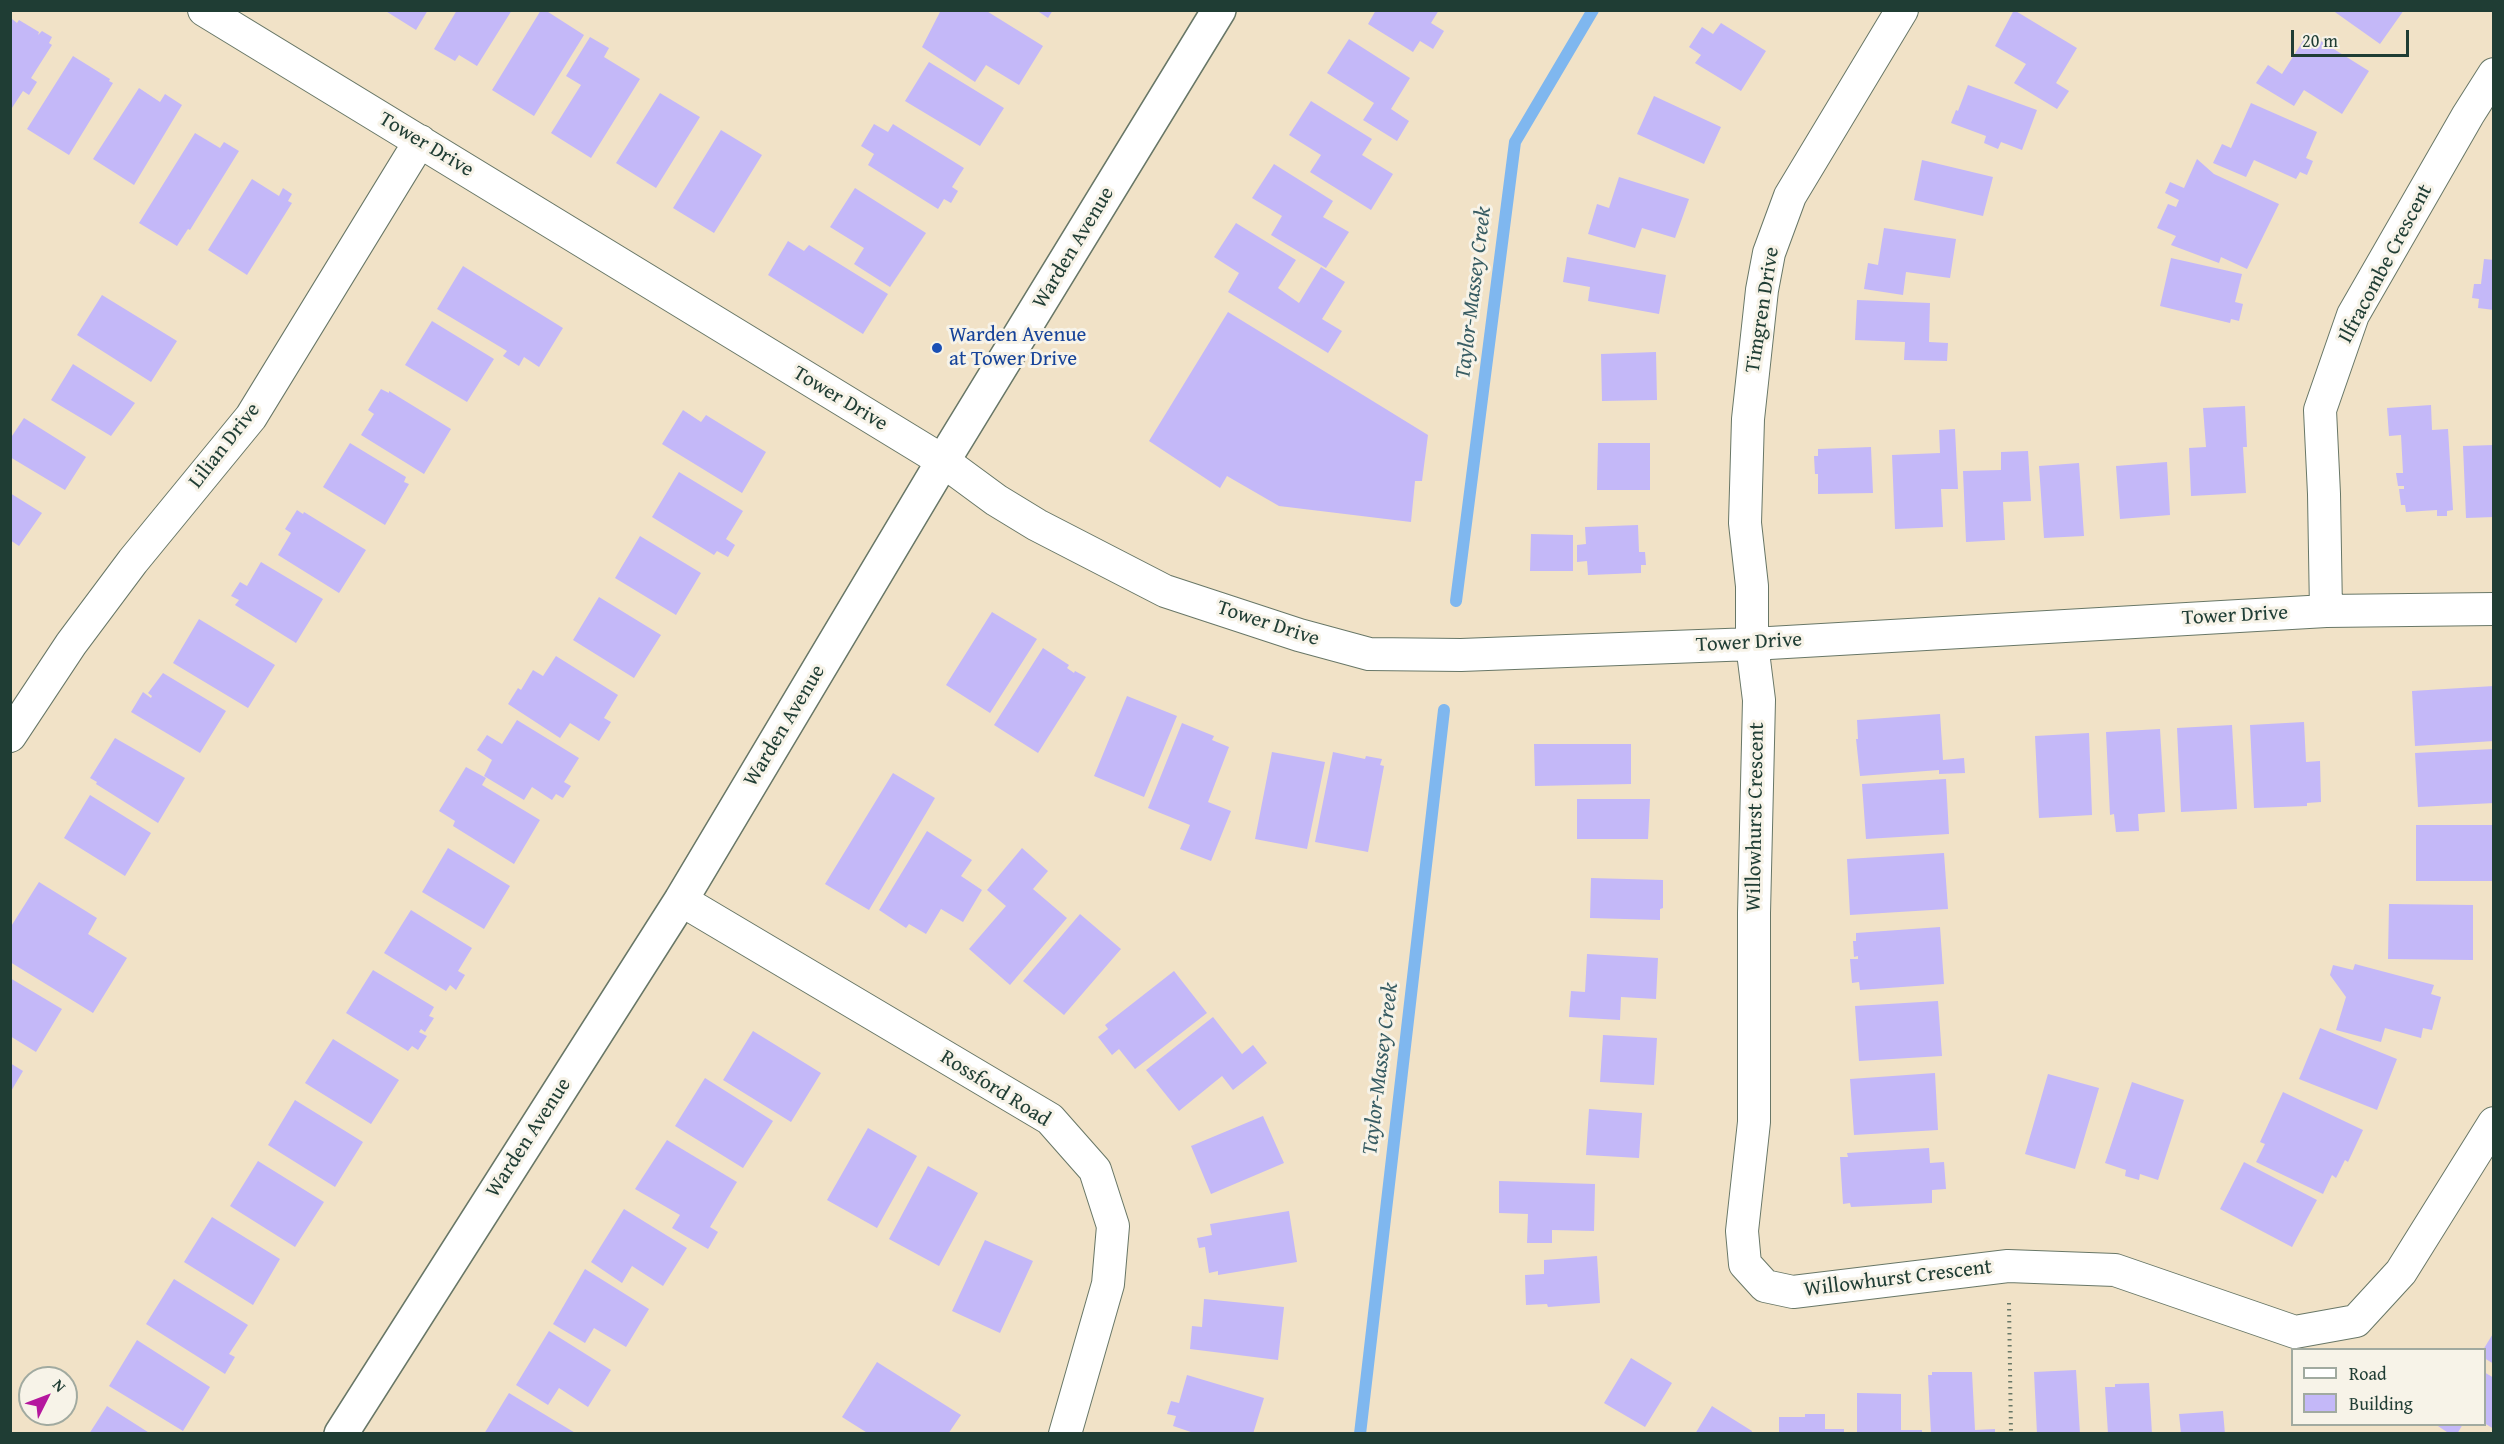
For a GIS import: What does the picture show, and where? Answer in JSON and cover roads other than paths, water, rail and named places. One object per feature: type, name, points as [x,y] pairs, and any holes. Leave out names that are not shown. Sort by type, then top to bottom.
[{"type":"main road","name":"Warden Avenue","points":[[341,1434],[681,900],[943,461],[1219,10]]},
{"type":"street","name":"Tower Drive","points":[[204,10],[943,461],[996,500],[1037,525],[1165,591],[1299,635],[1369,654],[1461,655],[1752,644],[2326,611],[2493,609]]},
{"type":"street","name":"Timgren Drive","points":[[1752,644],[1752,586],[1745,523],[1748,419],[1762,290],[1769,253],[1790,196],[1902,10]]},
{"type":"street","name":"Ilfracombe Crescent","points":[[2326,611],[2320,410],[2353,315],[2493,74]]},
{"type":"street","name":"Lilian Drive","points":[[10,736],[72,644],[133,561],[251,417],[420,141]]},
{"type":"street","name":"Willowhurst Crescent","points":[[1752,644],[1759,700],[1754,913],[1754,1122],[1742,1231],[1745,1264],[1764,1286],[1793,1292],[2008,1266],[2115,1270],[2295,1332],[2356,1321],[2401,1272],[2493,1122]]},
{"type":"street","name":"Rossford Road","points":[[681,900],[1050,1119],[1095,1170],[1113,1226],[1108,1284],[1065,1434]]},
{"type":"waterway","name":"Taylor-Massey Creek","points":[[1456,601],[1515,142],[1593,10]]},
{"type":"waterway","name":"Taylor-Massey Creek","points":[[1360,1434],[1444,710]]},
{"type":"place","name":"Warden Avenue at Tower Drive","points":[[937,348]]}]
